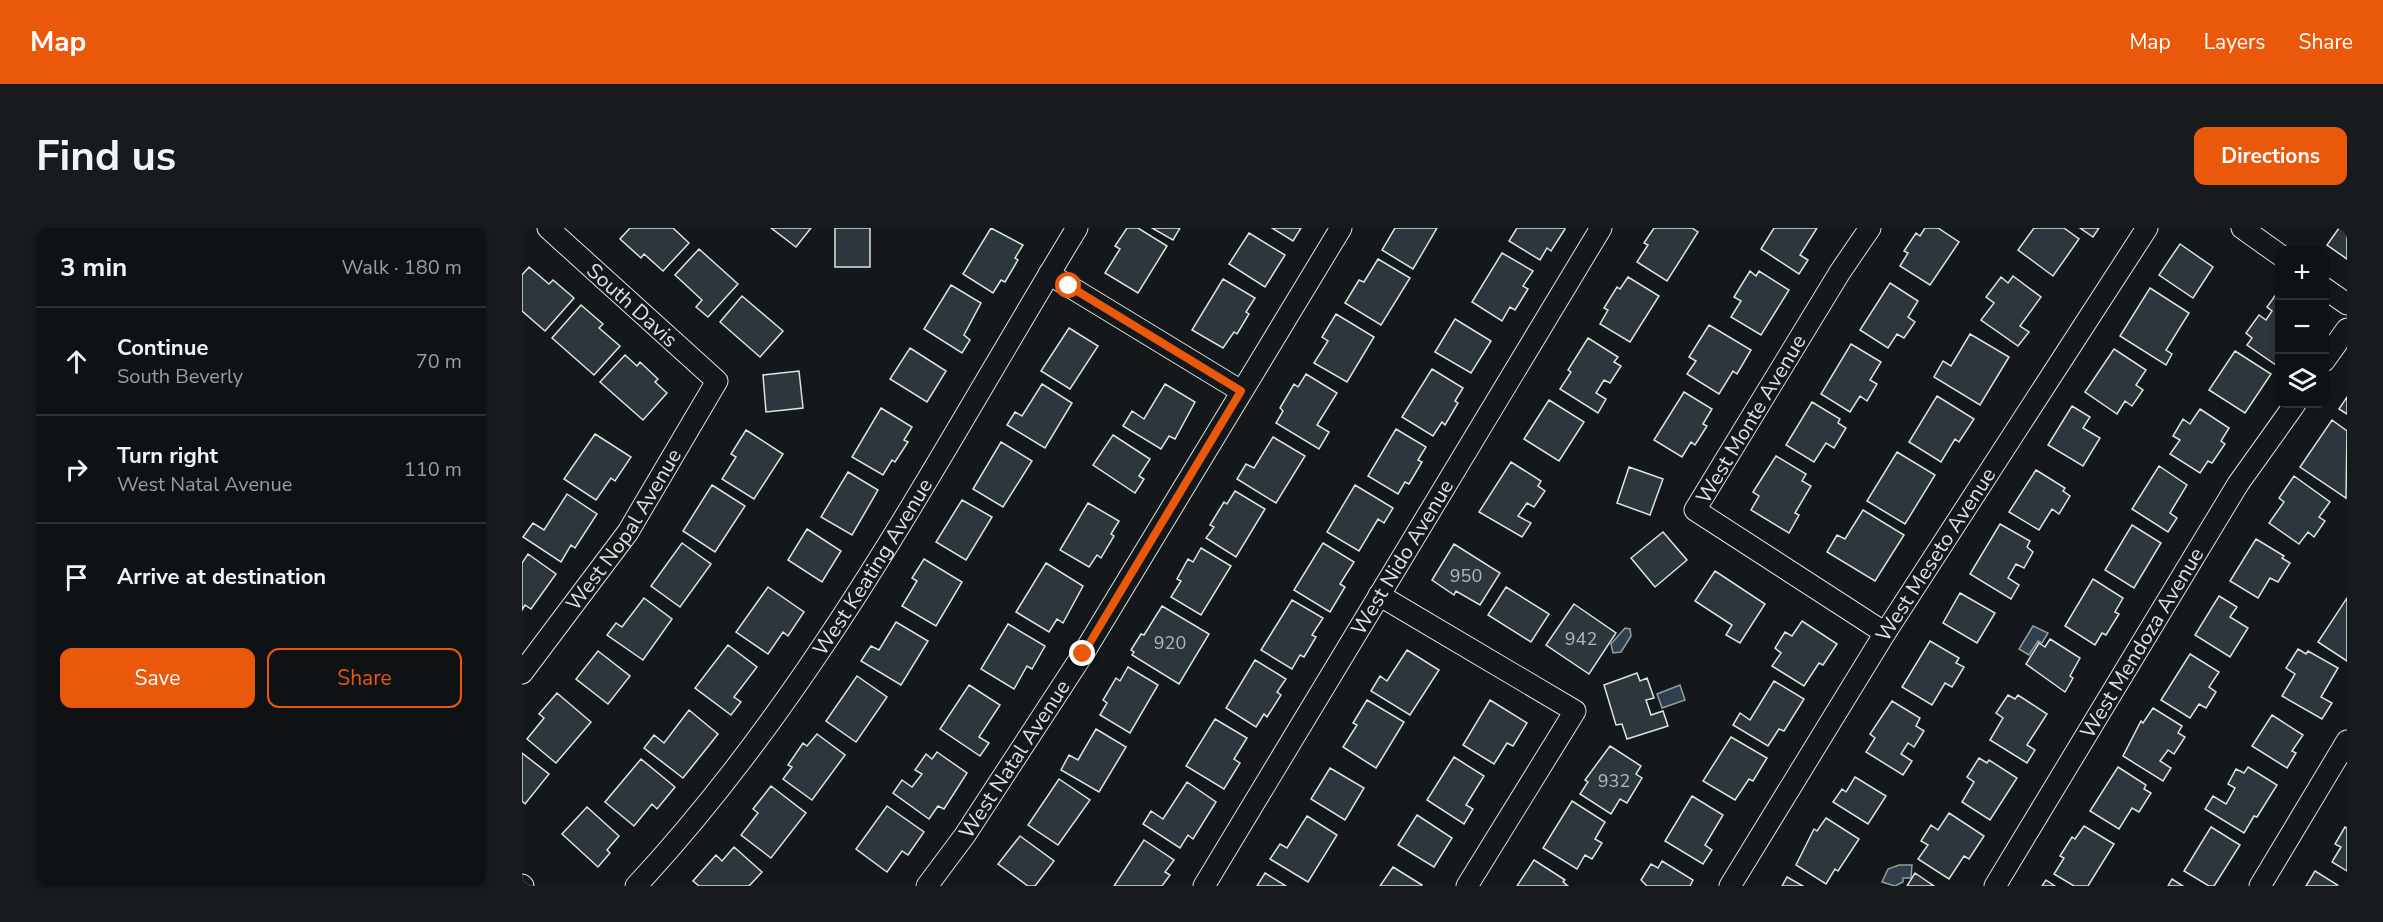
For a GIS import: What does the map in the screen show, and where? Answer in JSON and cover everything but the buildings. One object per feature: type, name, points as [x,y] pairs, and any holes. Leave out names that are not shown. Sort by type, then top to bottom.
[{"type":"street","name":"South Davis","points":[[548,228],[717,381]]},
{"type":"street","name":"West Keating Avenue","points":[[636,886],[665,855],[778,713],[903,520],[1077,228]]},
{"type":"street","name":"West Natal Avenue","points":[[927,886],[965,836],[1083,654],[1341,228]]},
{"type":"street","name":"West Nido Avenue","points":[[1204,886],[1601,228]]},
{"type":"street","name":"West Monte Avenue","points":[[1870,228],[1834,282],[1695,510],[1885,633]]},
{"type":"street","name":"West Meseto Avenue","points":[[1730,886],[1885,633],[2147,228]]},
{"type":"street","points":[[2242,228],[2275,251]]},
{"type":"street","points":[[1049,273],[1241,391]]},
{"type":"street","points":[[2329,291],[2347,304]]},
{"type":"street","points":[[2329,355],[2347,329]]},
{"type":"street","name":"West Nopal Avenue","points":[[522,673],[628,532],[717,381]]},
{"type":"street","name":"West Mendoza Avenue","points":[[1995,886],[2238,484],[2292,408]]},
{"type":"street","points":[[1379,595],[1575,711],[1467,886]]},
{"type":"street","points":[[2260,886],[2347,741]]},
{"type":"water","points":[[2033,626],[2048,633],[2042,643],[2038,641],[2029,655],[2019,649]]},
{"type":"water","points":[[1625,628],[1630,629],[1631,636],[1621,652],[1613,653],[1611,644]]},
{"type":"water","points":[[1680,685],[1685,700],[1662,708],[1657,694]]},
{"type":"water","points":[[1899,865],[1912,865],[1911,878],[1903,878],[1903,882],[1895,886],[1882,882],[1888,869]]},
{"type":"route","points":[[1069,286],[1241,391],[1083,654]]}]
